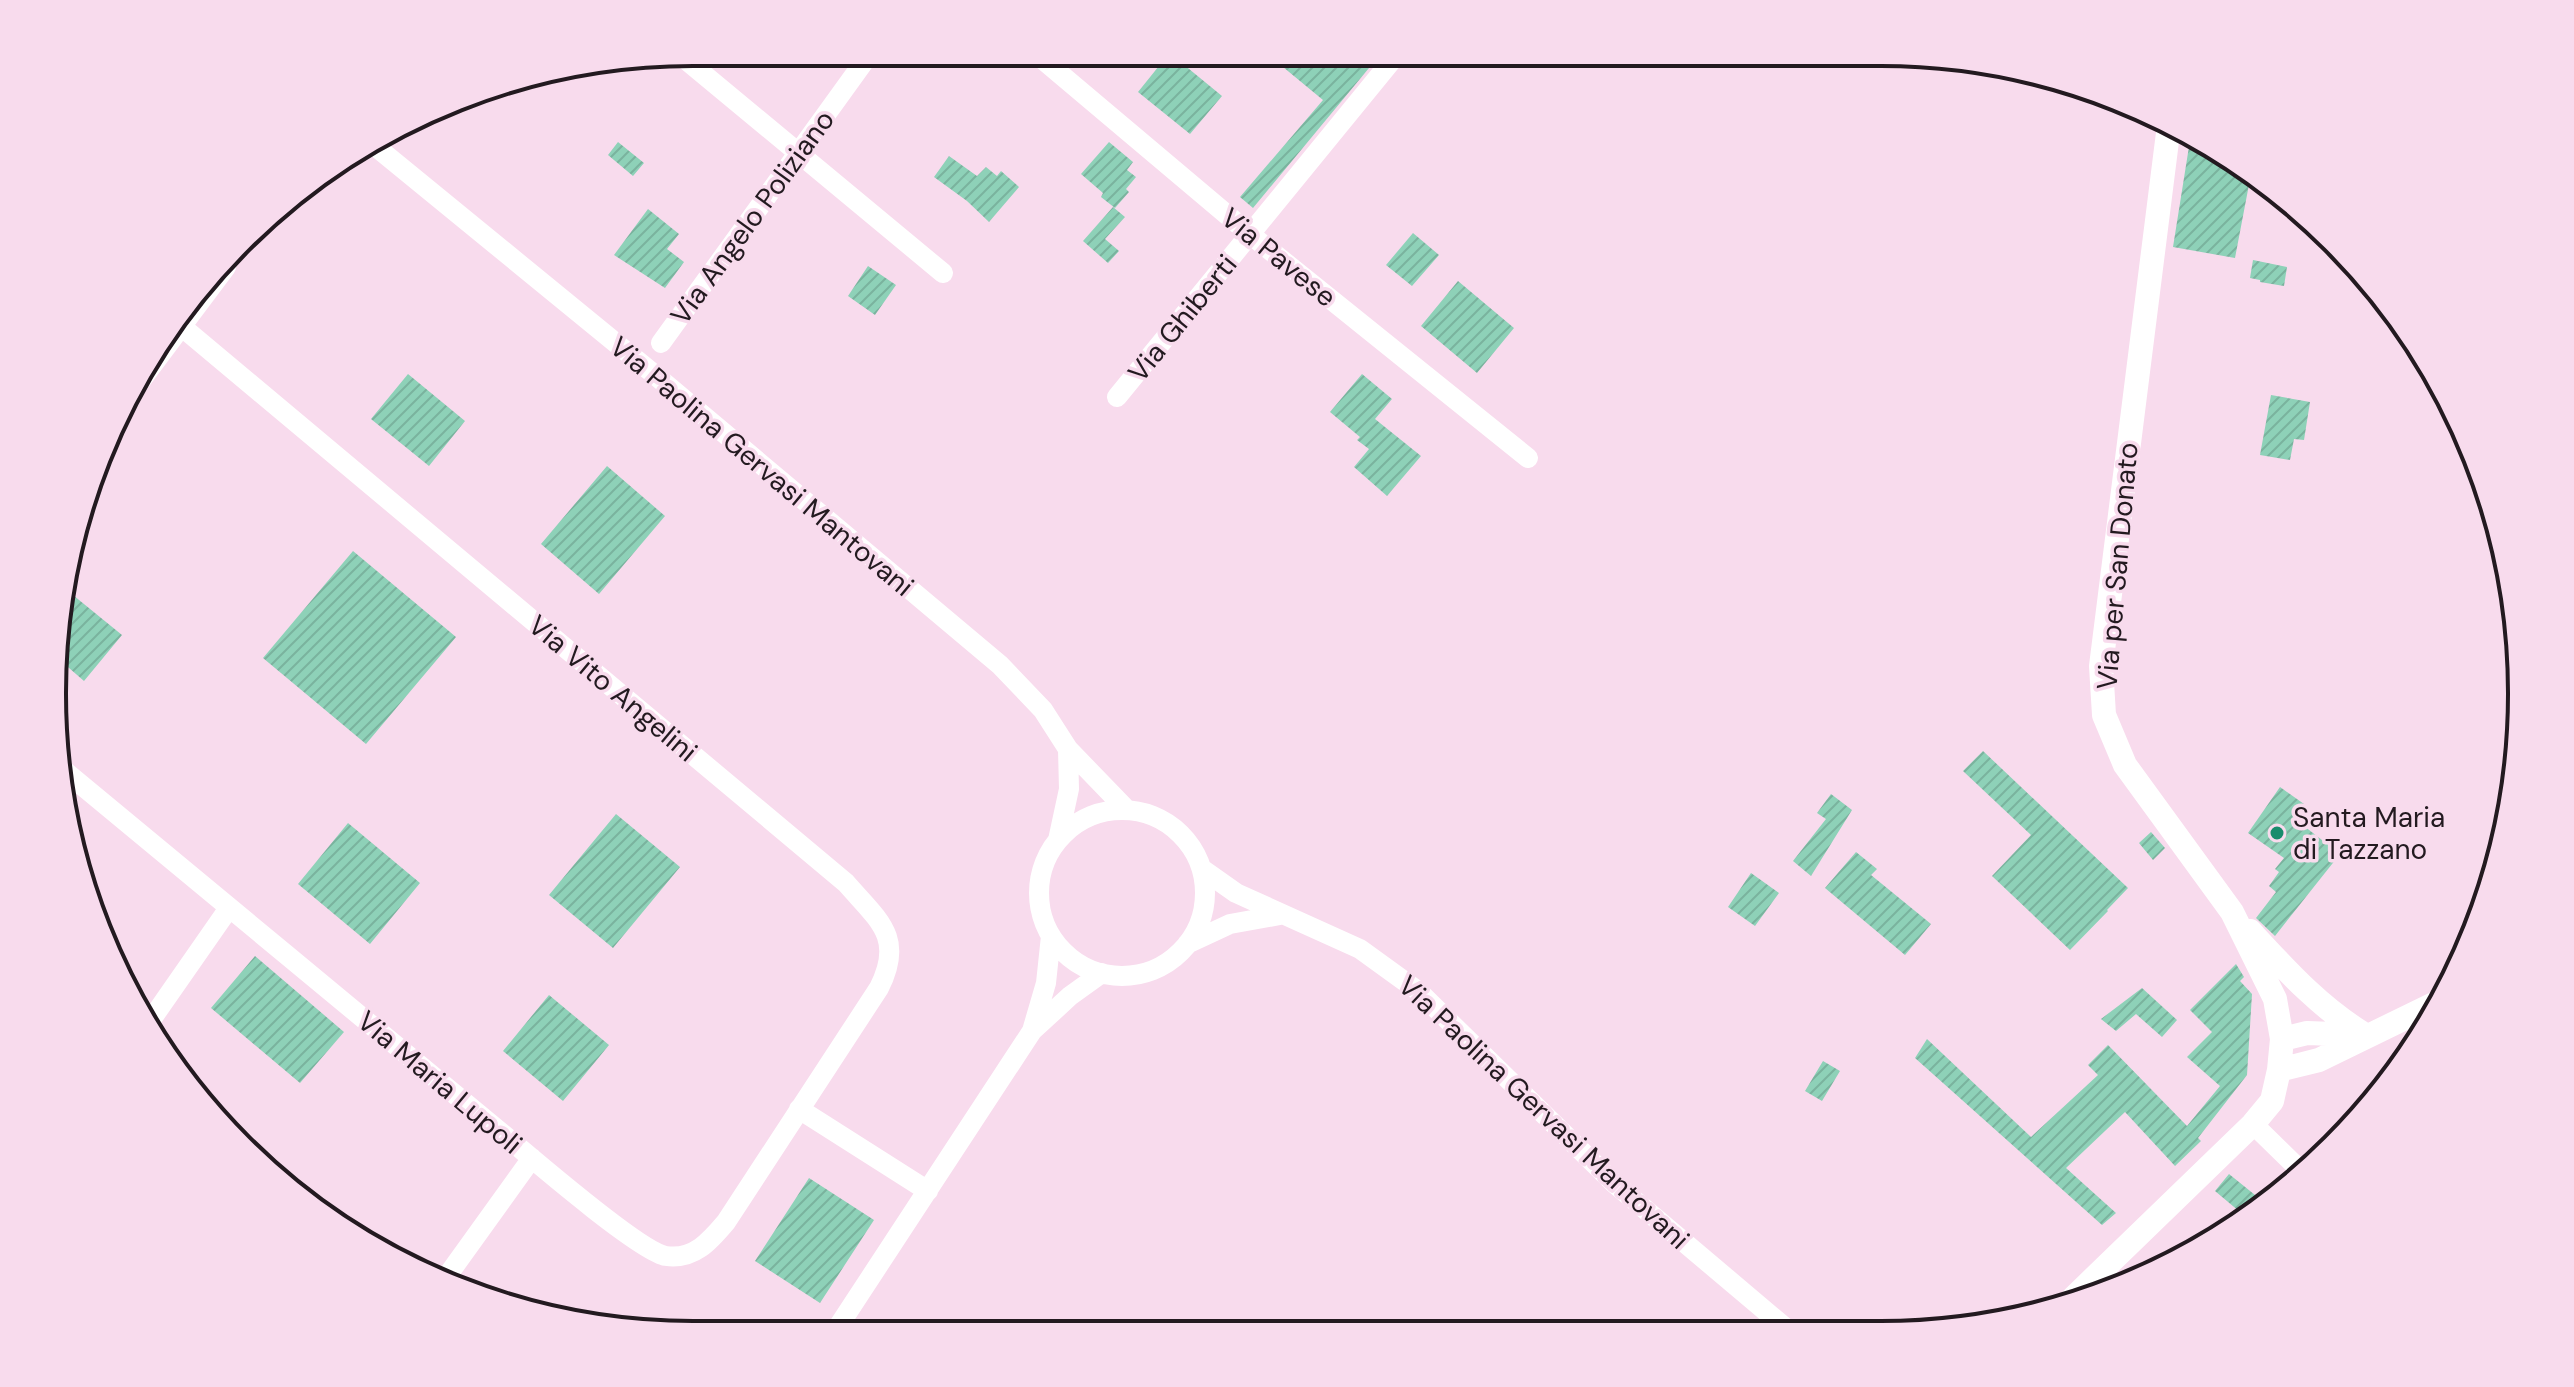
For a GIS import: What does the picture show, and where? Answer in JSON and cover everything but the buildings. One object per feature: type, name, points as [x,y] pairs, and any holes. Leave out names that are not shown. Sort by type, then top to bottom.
[{"type":"street","points":[[693,66],[943,273]]},
{"type":"street","name":"Via Angelo Poliziano","points":[[661,343],[861,66]]},
{"type":"street","name":"Via Pavese","points":[[1051,66],[1251,235],[1528,458]]},
{"type":"street","name":"Via Ghiberti","points":[[1117,397],[1388,66]]},
{"type":"street","name":"Via per San Donato","points":[[2085,1287],[2253,1124],[2272,1101],[2282,1039],[2275,999],[2232,912],[2125,765],[2104,715],[2103,651],[2168,136]]},
{"type":"street","name":"Via Paolina Gervasi Mantovani","points":[[380,150],[655,375],[1000,665],[1043,710],[1068,749],[1126,809]]},
{"type":"street","name":"Via Vito Angelini","points":[[184,329],[846,883],[887,931],[889,969],[799,1109]]},
{"type":"street","points":[[1058,840],[1069,789],[1068,749]]},
{"type":"street","name":"Via Maria Lupoli","points":[[71,777],[532,1158],[641,1243],[664,1256],[691,1254],[709,1242],[726,1222],[799,1109]]},
{"type":"street","points":[[1126,809],[1151,815],[1174,827],[1191,846],[1202,869],[1205,895],[1199,924],[1187,944],[1169,961],[1148,971],[1125,976],[1102,973],[1082,965],[1065,953],[1051,936],[1041,907],[1040,877],[1047,857],[1072,826],[1107,811],[1126,809]]},
{"type":"street","name":"Via Paolina Gervasi Mantovani","points":[[1202,869],[1236,893],[1360,949],[1418,991],[1614,1183],[1777,1321]]},
{"type":"street","points":[[155,1015],[229,908]]},
{"type":"street","points":[[2232,912],[2299,984],[2340,1020],[2367,1036]]},
{"type":"street","points":[[1187,944],[1230,924],[1280,915]]},
{"type":"street","points":[[1032,1031],[1046,983],[1051,936]]},
{"type":"street","points":[[842,1321],[1032,1031],[1070,996],[1102,973]]},
{"type":"street","points":[[2279,1070],[2319,1060],[2423,1009]]},
{"type":"street","points":[[2282,1039],[2307,1033],[2367,1036]]},
{"type":"street","points":[[799,1109],[928,1191]]},
{"type":"street","points":[[2253,1124],[2294,1165]]},
{"type":"street","points":[[450,1272],[532,1158]]},
{"type":"place","name":"Santa Maria di Tazzano","points":[[2277,833]]}]
